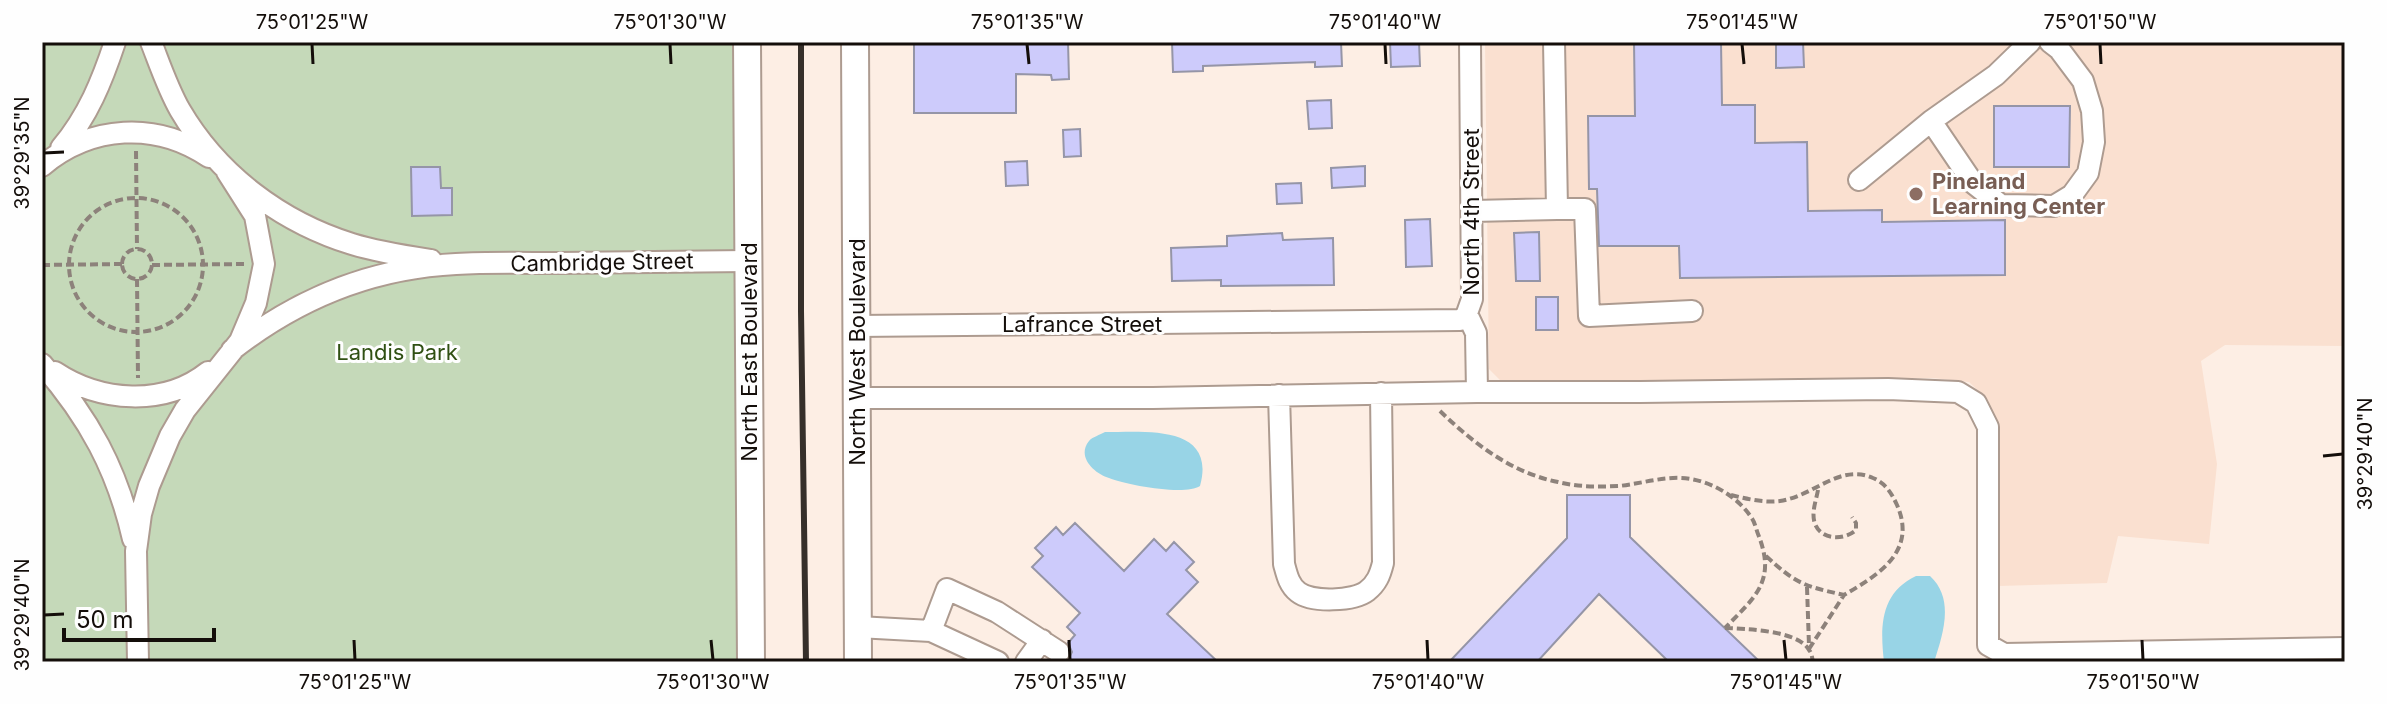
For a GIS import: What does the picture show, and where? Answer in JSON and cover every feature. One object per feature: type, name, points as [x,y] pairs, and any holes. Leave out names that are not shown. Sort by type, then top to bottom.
[{"type":"main road","name":"North East Boulevard","points":[[747,42],[751,662]]},
{"type":"main road","name":"North West Boulevard","points":[[855,42],[858,662]]},
{"type":"street","points":[[48,161],[90,105],[115,42]]},
{"type":"street","points":[[138,662],[136,551],[145,500],[170,436],[199,390],[240,341],[256,303],[264,264],[255,216],[179,109],[151,42]]},
{"type":"street","name":"North 4th Street","points":[[1307,322],[1453,322],[1467,314],[1472,299],[1473,211],[1470,42]]},
{"type":"street","points":[[1554,42],[1557,209]]},
{"type":"street","points":[[1859,180],[1931,121],[1996,75],[2030,42]]},
{"type":"street","points":[[1931,121],[1973,183],[2001,205],[2054,206],[2072,195],[2088,173],[2094,142],[2092,111],[2083,81],[2050,42]]},
{"type":"street","name":"Cambridge Street","points":[[48,161],[73,145],[94,137],[136,132],[161,135],[184,142],[283,212],[330,235],[388,253],[455,264]]},
{"type":"street","points":[[1473,211],[1585,209],[1589,316],[1692,311]]},
{"type":"street","name":"Cambridge Street","points":[[42,363],[71,383],[93,391],[115,396],[153,395],[203,376],[273,320],[341,287],[392,272],[455,264],[748,261]]},
{"type":"street","points":[[1467,314],[1476,333],[1477,392]]},
{"type":"street","name":"Lafrance Street","points":[[856,326],[1307,322]]},
{"type":"street","points":[[42,363],[83,415],[105,454],[127,513],[136,551]]},
{"type":"street","points":[[857,398],[1153,398],[1888,389],[1958,392],[1976,403],[1988,427],[1988,645],[2004,658],[2345,648]]},
{"type":"street","points":[[1279,395],[1284,564],[1289,582],[1300,594],[1317,599],[1342,599],[1364,594],[1379,579],[1383,563],[1381,393]]},
{"type":"street","points":[[931,631],[947,589],[997,612],[1051,646],[1026,662]]},
{"type":"street","points":[[858,627],[931,631],[998,662]]},
{"type":"path","points":[[136,132],[137,249]]},
{"type":"path","points":[[136,198],[157,201],[182,216],[197,236],[203,264],[199,288],[187,309],[165,326],[138,332],[108,326],[88,312],[74,291],[69,265],[74,238],[85,221],[112,202],[136,198]]},
{"type":"path","points":[[137,249],[148,254],[152,265],[147,276],[137,279],[125,273],[122,264],[125,255],[137,249]]},
{"type":"path","points":[[42,265],[122,264]]},
{"type":"path","points":[[152,265],[264,264]]},
{"type":"path","points":[[137,279],[138,397]]},
{"type":"path","points":[[1421,393],[1468,438],[1526,473],[1558,482],[1590,487],[1677,477],[1702,481],[1729,495],[1758,501],[1779,501],[1803,495],[1837,476],[1851,473],[1870,476],[1885,485],[1899,511],[1902,525],[1901,541],[1894,558],[1865,583],[1844,595],[1809,649]]},
{"type":"path","points":[[1818,488],[1814,510],[1815,523],[1820,531],[1840,538],[1850,535],[1856,530],[1852,517]]},
{"type":"path","points":[[1729,495],[1752,517],[1765,555],[1765,573],[1758,593],[1725,628],[1754,629],[1789,637],[1799,640],[1809,649]]},
{"type":"path","points":[[1765,555],[1797,582],[1844,595]]},
{"type":"path","points":[[1808,587],[1809,649],[1813,662]]},
{"type":"shaded area","name":"Pineland Learning Center","points":[[1485,42],[2345,42],[2345,346],[2225,345],[2201,361],[2217,464],[2209,544],[2118,536],[2107,583],[1998,586],[1995,421],[1988,400],[1969,382],[1933,378],[1503,383],[1489,369]]},
{"type":"green space","name":"Landis Park","points":[[42,42],[747,42],[751,662],[42,662]]},
{"type":"water","points":[[1105,432],[1157,433],[1188,442],[1198,451],[1202,466],[1200,486],[1182,490],[1156,488],[1104,476],[1093,469],[1085,453],[1090,440]]},
{"type":"water","points":[[1916,576],[1930,576],[1938,585],[1945,606],[1941,640],[1934,662],[1884,662],[1882,636],[1889,601],[1904,583]]},
{"type":"building","points":[[914,42],[1068,42],[1069,79],[1052,80],[1051,75],[1016,74],[1016,113],[914,113]]},
{"type":"building","points":[[1172,42],[1341,42],[1342,66],[1315,67],[1315,62],[1203,66],[1203,71],[1173,72]]},
{"type":"building","points":[[1390,42],[1419,42],[1420,66],[1391,67]]},
{"type":"building","points":[[1634,42],[1721,42],[1722,105],[1755,105],[1755,143],[1807,142],[1808,211],[1882,210],[1882,222],[2005,220],[2005,275],[1680,278],[1679,246],[1599,246],[1597,189],[1589,189],[1588,116],[1635,116]]},
{"type":"building","points":[[1776,42],[1803,42],[1804,67],[1776,68]]},
{"type":"building","points":[[1331,100],[1332,128],[1309,129],[1307,101]]},
{"type":"building","points":[[1994,106],[2070,106],[2069,167],[1994,167]]},
{"type":"building","points":[[1080,129],[1081,156],[1064,157],[1063,130]]},
{"type":"building","points":[[1027,161],[1028,185],[1006,186],[1005,162]]},
{"type":"building","points":[[1365,166],[1365,186],[1332,188],[1331,168]]},
{"type":"building","points":[[411,167],[440,167],[441,188],[452,188],[452,215],[412,216]]},
{"type":"building","points":[[1301,183],[1302,203],[1277,204],[1276,184]]},
{"type":"building","points":[[1430,219],[1432,266],[1406,267],[1405,220]]},
{"type":"building","points":[[1539,232],[1540,281],[1516,281],[1514,233]]},
{"type":"building","points":[[1282,233],[1283,240],[1333,238],[1334,285],[1221,286],[1221,280],[1172,281],[1171,248],[1227,246],[1227,236]]},
{"type":"building","points":[[1536,297],[1558,297],[1558,330],[1536,330]]},
{"type":"building","points":[[1567,495],[1630,495],[1630,537],[1760,662],[1669,662],[1599,594],[1537,662],[1449,662],[1567,538]]},
{"type":"building","points":[[1075,523],[1124,571],[1154,539],[1166,551],[1174,542],[1194,562],[1186,570],[1198,582],[1167,614],[1218,662],[1067,662],[1072,652],[1068,643],[1075,635],[1067,627],[1080,613],[1032,567],[1043,556],[1035,548],[1056,527],[1063,535]]},
{"type":"railway","points":[[801,42],[806,662]]},
{"type":"place","name":"Pineland Learning Center","points":[[1916,194]]}]
